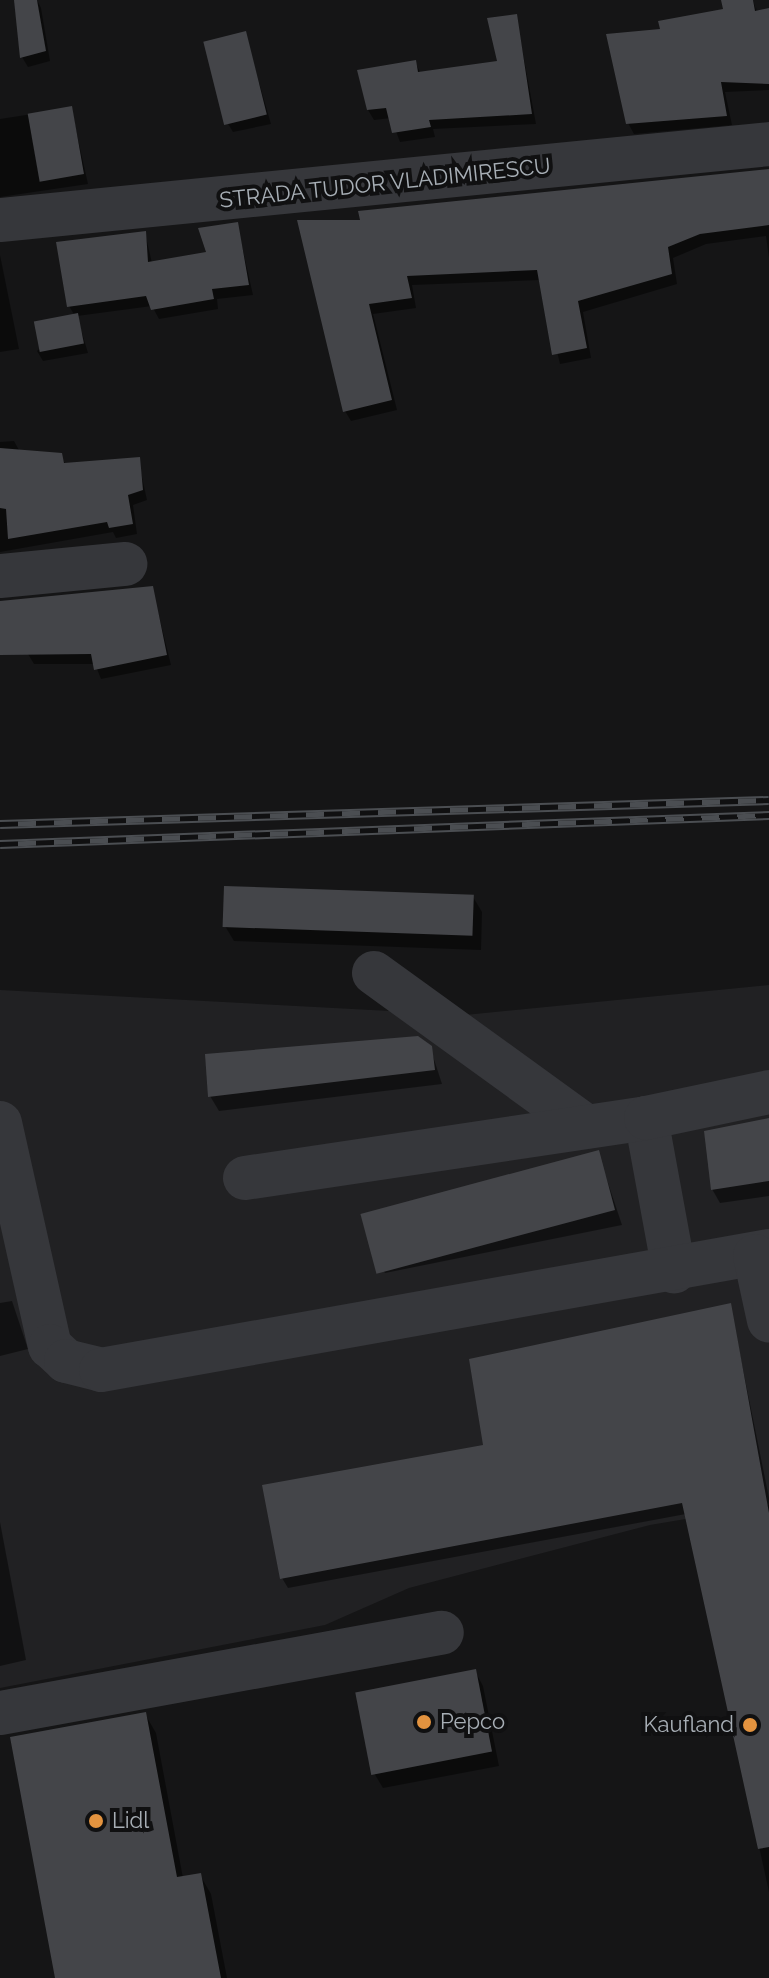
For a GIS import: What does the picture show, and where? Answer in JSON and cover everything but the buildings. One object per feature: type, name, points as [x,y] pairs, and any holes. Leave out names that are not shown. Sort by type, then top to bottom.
[{"type":"street","name":"STRADA TUDOR VLADIMIRESCU","points":[[0,220],[769,144]]},
{"type":"street","points":[[0,576],[125,564]]},
{"type":"street","points":[[374,973],[585,1126]]},
{"type":"street","points":[[245,1178],[646,1118],[769,1092]]},
{"type":"street","points":[[646,1118],[674,1271]]},
{"type":"street","points":[[0,1123],[50,1346],[66,1361],[101,1370],[762,1254],[769,1320]]},
{"type":"street","points":[[0,1713],[442,1633]]},
{"type":"shaded area","points":[[769,985],[769,1505],[650,1525],[409,1588],[325,1625],[0,1688],[0,990],[465,1015]]},
{"type":"railway","points":[[0,824],[769,800]]},
{"type":"railway","points":[[0,844],[769,815]]},
{"type":"place","name":"Pepco","points":[[424,1722]]},
{"type":"place","name":"Kaufland","points":[[750,1725]]},
{"type":"place","name":"Lidl","points":[[96,1821]]}]
